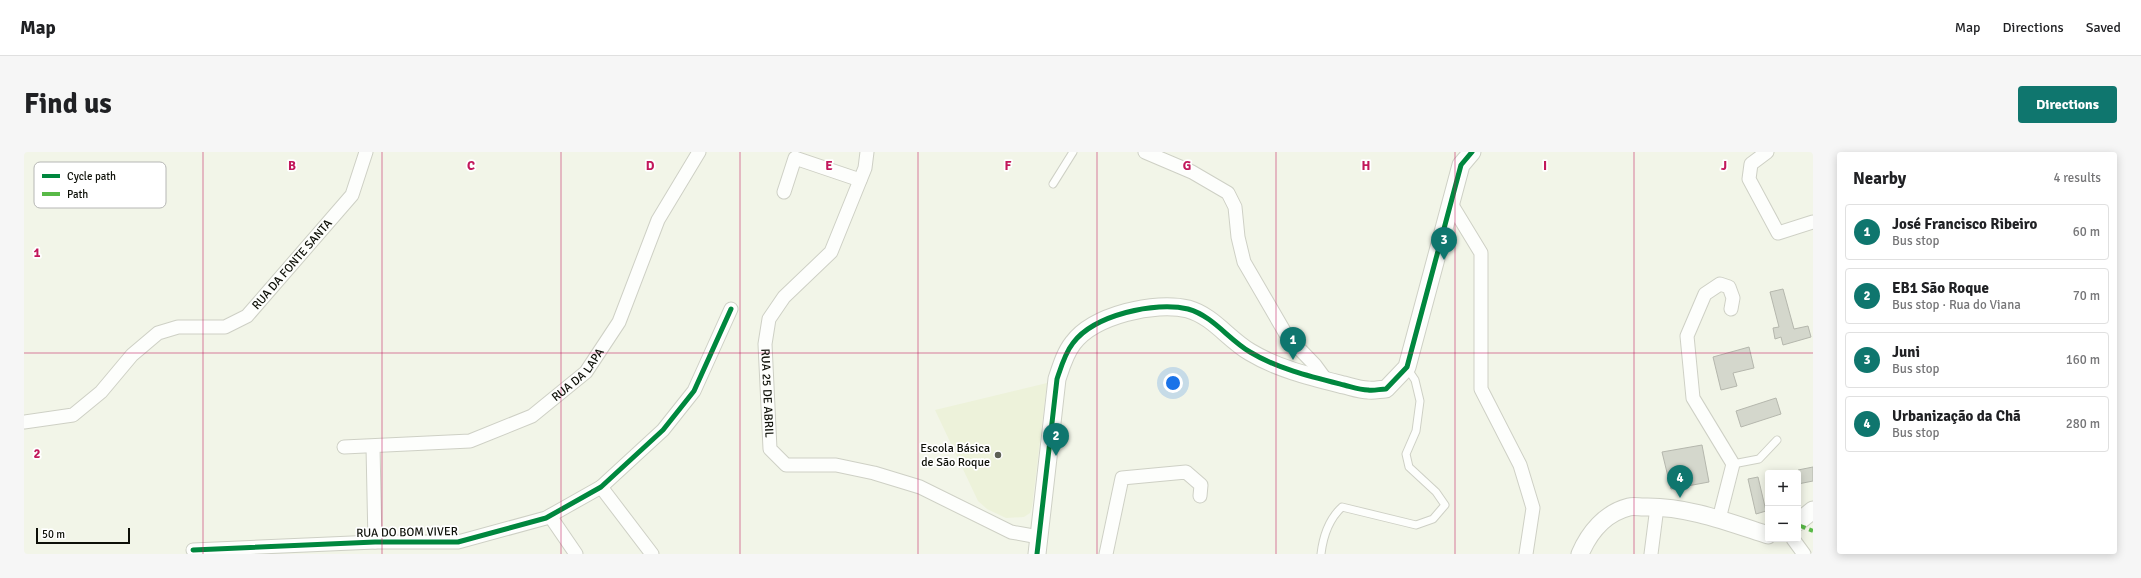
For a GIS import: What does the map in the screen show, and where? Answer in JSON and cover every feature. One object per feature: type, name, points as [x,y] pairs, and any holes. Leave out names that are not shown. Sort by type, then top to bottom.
[{"type":"street","name":"RUA DA FONTE SANTA","points":[[24,422],[73,415],[101,392],[132,355],[158,333],[178,327],[225,326],[247,316],[352,196],[366,152]]},
{"type":"street","name":"RUA DA LAPA","points":[[344,447],[373,447],[470,441],[532,416],[586,372],[619,322],[658,220],[699,152]]},
{"type":"street","name":"RUA 25 DE ABRIL","points":[[867,152],[865,168],[831,252],[784,297],[769,319],[766,344],[770,449],[786,465],[836,465],[920,487],[1011,532],[1039,537]]},
{"type":"street","points":[[1145,152],[1192,172],[1228,193],[1235,207],[1238,236],[1244,262],[1287,336],[1315,364],[1326,380]]},
{"type":"street","points":[[1037,554],[1057,379],[1063,362],[1073,343],[1087,330],[1108,319],[1152,307],[1170,306],[1188,310],[1205,317],[1254,354],[1271,363],[1326,380],[1368,390],[1386,389],[1407,367],[1461,165],[1472,152]]},
{"type":"street","points":[[1767,152],[1751,164],[1749,179],[1778,233],[1813,222]]},
{"type":"street","points":[[784,192],[795,158],[860,180]]},
{"type":"street","points":[[1450,202],[1481,252],[1481,389],[1520,465],[1532,508],[1526,554]]},
{"type":"street","points":[[1719,519],[1733,464],[1693,398],[1687,336],[1705,294],[1720,284],[1729,288],[1734,298],[1731,309]]},
{"type":"street","name":"RUA DO BOM VIVER","points":[[193,550],[375,542],[458,542],[550,516],[601,487],[664,430],[694,391],[731,309]]},
{"type":"street","points":[[373,447],[375,542]]},
{"type":"street","points":[[1106,554],[1122,478],[1186,472],[1201,485],[1200,496]]},
{"type":"street","points":[[601,487],[652,554]]},
{"type":"street","points":[[1651,554],[1657,506]]},
{"type":"street","points":[[1580,554],[1588,536],[1606,518],[1629,507],[1657,506],[1701,514],[1765,534]]},
{"type":"street","points":[[1801,520],[1813,510]]},
{"type":"street","points":[[550,516],[576,554]]},
{"type":"street","points":[[1795,542],[1804,554]]},
{"type":"lane","points":[[1053,184],[1073,152]]},
{"type":"lane","points":[[1321,554],[1322,544],[1332,516],[1342,507],[1416,526],[1433,519],[1446,505],[1436,492],[1409,468],[1406,454],[1416,431],[1420,401],[1415,380],[1407,367]]},
{"type":"lane","points":[[1733,464],[1759,459],[1777,440]]},
{"type":"shaded area","name":"Escola Básica de São Roque","points":[[1047,383],[1032,507],[1030,513],[1024,517],[1006,518],[987,509],[978,501],[935,410]]},
{"type":"building","points":[[1783,289],[1794,329],[1808,326],[1811,337],[1783,345],[1781,337],[1775,339],[1773,328],[1779,327],[1770,292]]},
{"type":"building","points":[[1749,347],[1754,368],[1733,373],[1737,386],[1721,390],[1713,357]]},
{"type":"building","points":[[1776,398],[1781,414],[1741,427],[1736,411]]},
{"type":"building","points":[[1702,445],[1709,482],[1671,489],[1662,452]]},
{"type":"building","points":[[1813,467],[1813,481],[1801,483],[1801,470],[1798,470]]},
{"type":"building","points":[[1758,477],[1765,511],[1756,514],[1748,479]]},
{"type":"marked path","points":[[1801,526],[1813,531]]},
{"type":"cycle path","points":[[1037,554],[1057,379],[1068,351],[1073,343],[1083,333],[1095,325],[1126,312],[1159,307],[1188,309],[1197,312],[1213,322],[1250,352],[1284,368],[1308,376],[1359,389],[1386,389],[1407,367],[1461,165],[1472,152]]},
{"type":"cycle path","points":[[193,550],[375,542],[458,542],[546,518],[601,487],[663,430],[694,391],[731,309]]},
{"type":"place","name":"Juni","points":[[1444,260]]},
{"type":"place","name":"José Francisco Ribeiro","points":[[1293,360]]},
{"type":"place","name":"Escola Básica de São Roque","points":[[998,455]]},
{"type":"place","name":"EB1 São Roque","points":[[1056,456]]},
{"type":"place","name":"Urbanização da Chã","points":[[1680,498]]}]
